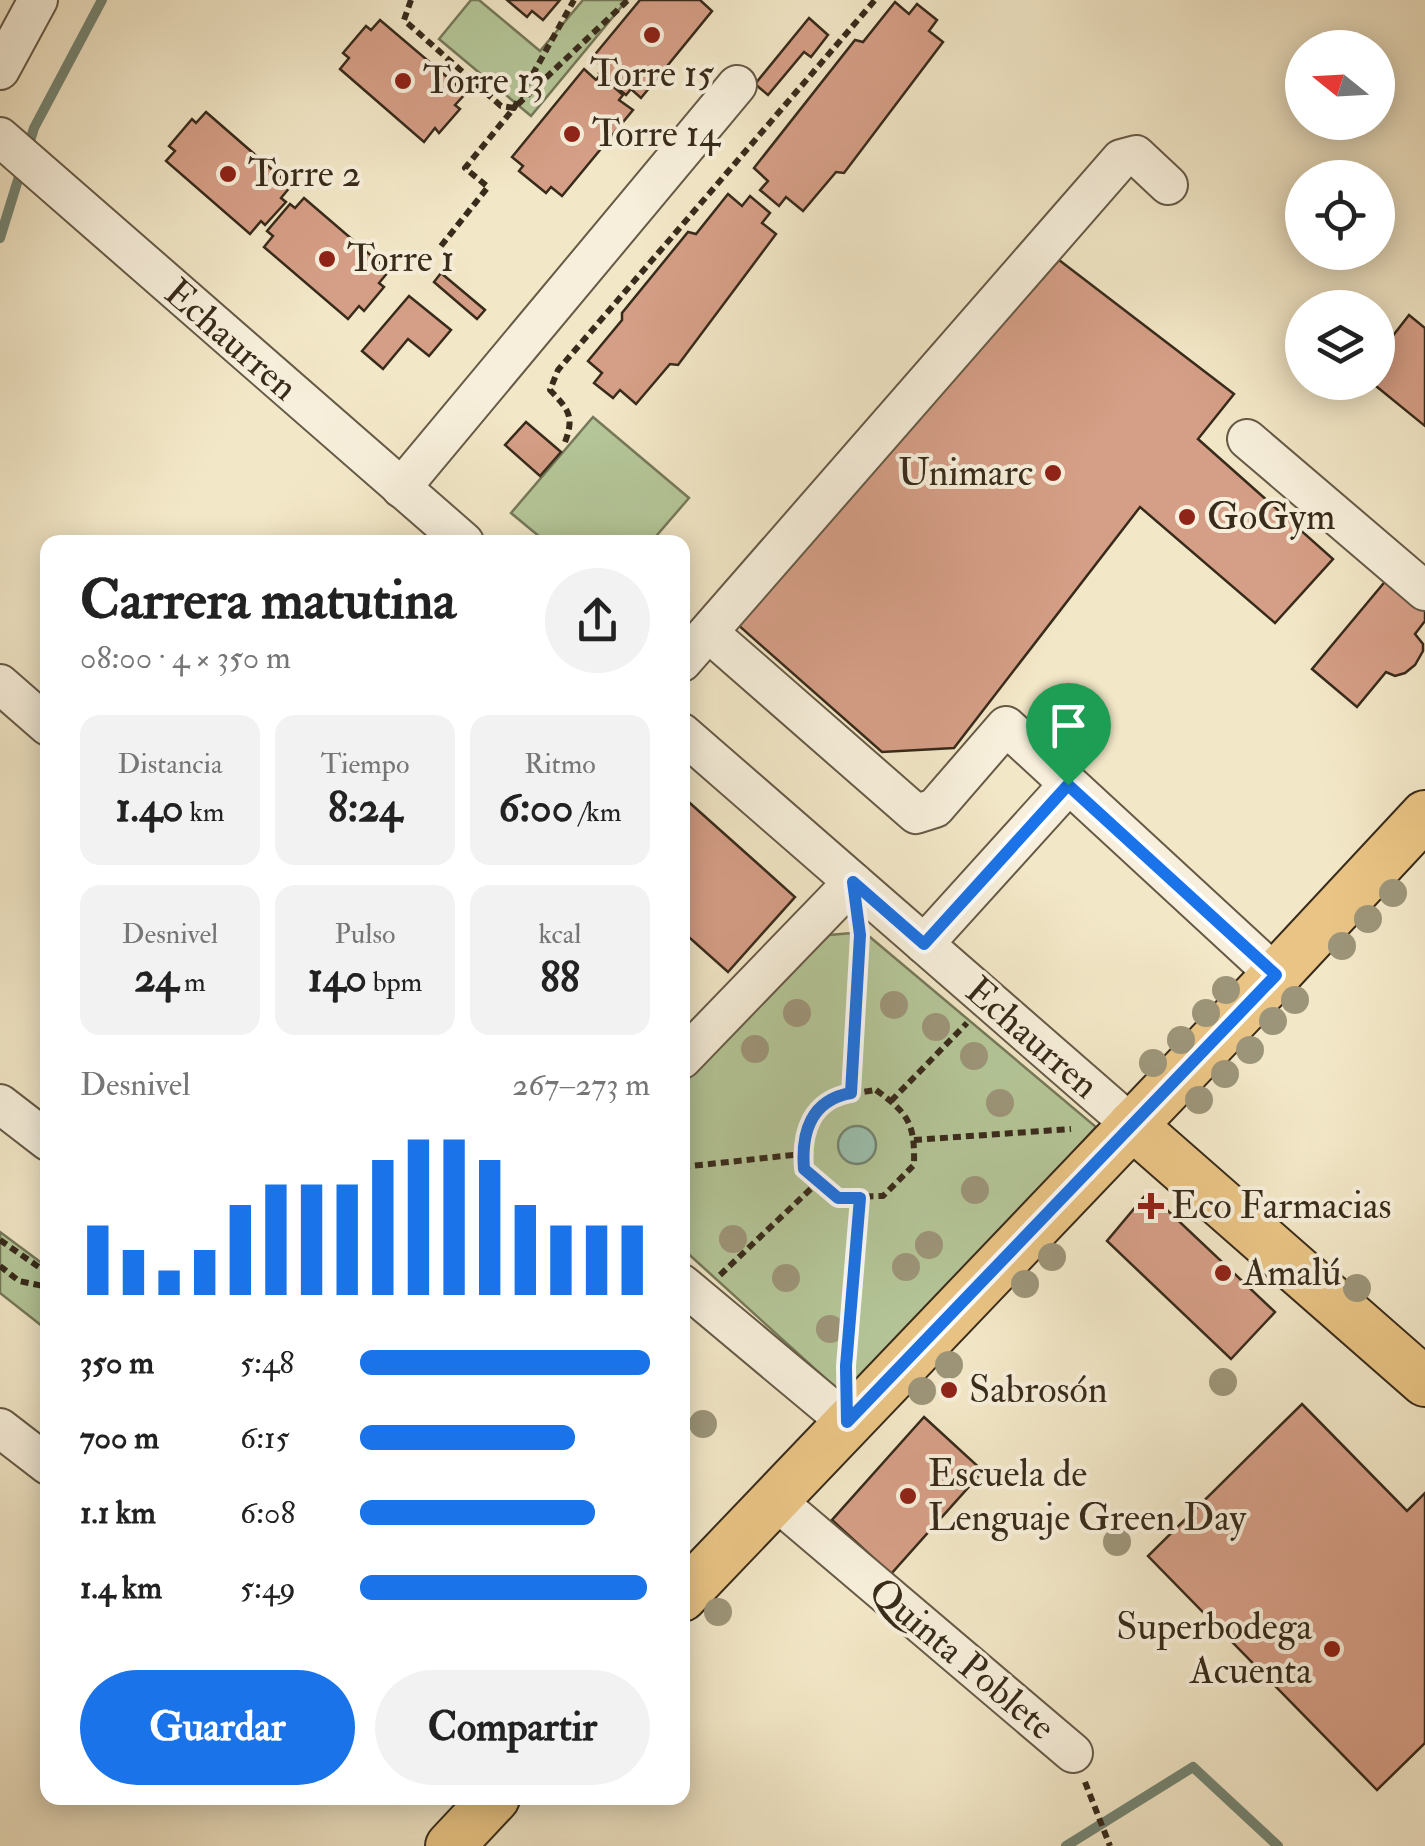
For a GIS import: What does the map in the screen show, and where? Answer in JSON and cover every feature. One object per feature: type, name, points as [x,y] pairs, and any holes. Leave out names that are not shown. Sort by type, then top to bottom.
[{"type":"main road","points":[[690,1590],[1425,815]]},
{"type":"main road","name":"Echaurren","points":[[1132,1124],[1423,1376]]},
{"type":"main road","points":[[450,1846],[489,1805]]},
{"type":"street","points":[[0,70],[38,0]]},
{"type":"street","points":[[401,488],[737,85]]},
{"type":"street","name":"Echaurren","points":[[6,142],[456,535]]},
{"type":"street","points":[[690,653],[1121,158],[1136,155],[1168,185]]},
{"type":"street","points":[[1246,439],[1425,591]]},
{"type":"street","points":[[708,633],[916,814],[934,808],[1006,726],[1276,975]]},
{"type":"street","points":[[0,684],[40,719]]},
{"type":"street","name":"Echaurren","points":[[690,740],[1132,1124]]},
{"type":"street","points":[[924,944],[1068,785]]},
{"type":"street","points":[[690,1051],[853,882]]},
{"type":"street","points":[[0,1104],[40,1136]]},
{"type":"street","points":[[690,1290],[847,1422]]},
{"type":"street","points":[[0,1428],[40,1458]]},
{"type":"street","name":"Quinta Poblete","points":[[775,1500],[1073,1753]]},
{"type":"path","points":[[411,0],[404,20],[501,106],[514,108]]},
{"type":"path","points":[[514,108],[574,0]]},
{"type":"path","points":[[441,246],[488,187],[465,168],[514,108],[628,0]]},
{"type":"path","points":[[565,442],[572,417],[550,390],[558,370],[875,0]]},
{"type":"path","points":[[851,1093],[860,935],[853,882]]},
{"type":"path","points":[[891,1101],[988,1000]]},
{"type":"path","points":[[876,1090],[910,1120],[914,1165],[883,1196],[838,1198],[804,1169],[805,1128],[832,1097],[851,1093],[876,1090]]},
{"type":"path","points":[[914,1140],[1132,1124]]},
{"type":"path","points":[[690,1166],[802,1154]]},
{"type":"path","points":[[690,1290],[818,1182]]},
{"type":"path","points":[[847,1422],[846,1366],[860,1198]]},
{"type":"path","points":[[0,1240],[40,1268]]},
{"type":"path","points":[[0,1266],[19,1282],[40,1286]]},
{"type":"path","name":"Quinta Poblete","points":[[1073,1753],[1110,1846]]},
{"type":"shaded area","points":[[471,0],[479,0],[540,51],[583,0],[627,0],[531,116],[439,39]]},
{"type":"shaded area","points":[[593,417],[689,498],[657,535],[538,535],[511,513]]},
{"type":"shaded area","points":[[864,932],[1096,1127],[848,1399],[690,1255],[690,1074],[829,935]]},
{"type":"shaded area","points":[[857,1126],[870,1132],[876,1145],[870,1158],[857,1164],[844,1158],[838,1145],[844,1132]]},
{"type":"shaded area","points":[[0,1232],[40,1262],[40,1324],[0,1293]]},
{"type":"building","points":[[507,0],[560,0],[543,20],[532,11],[527,17]]},
{"type":"building","name":"Torre 15","points":[[640,0],[700,0],[712,11],[641,98],[631,89],[626,95],[599,73],[603,67],[592,58]]},
{"type":"building","points":[[895,2],[909,14],[917,4],[937,20],[929,31],[943,42],[844,173],[836,172],[803,211],[786,197],[779,206],[760,190],[768,181],[754,168],[855,40],[863,42]]},
{"type":"building","points":[[809,18],[828,35],[811,57],[804,52],[768,95],[755,84]]},
{"type":"building","name":"Torre 13","points":[[380,20],[466,93],[455,105],[460,109],[439,133],[435,128],[424,142],[340,69],[349,58],[343,53],[366,26],[371,30]]},
{"type":"building","name":"Torre 14","points":[[584,69],[596,80],[600,75],[623,95],[619,100],[633,110],[562,196],[551,187],[546,193],[519,171],[523,166],[512,157]]},
{"type":"building","name":"Torre 2","points":[[206,112],[291,186],[281,198],[286,202],[265,225],[261,221],[250,234],[166,161],[175,151],[169,146],[192,119],[196,123]]},
{"type":"building","points":[[728,194],[742,206],[750,196],[770,213],[762,223],[776,234],[678,365],[670,364],[636,404],[620,390],[613,398],[594,383],[602,373],[588,361],[688,232],[696,234]]},
{"type":"building","name":"Torre 1","points":[[304,198],[389,271],[379,283],[384,287],[364,311],[359,306],[348,319],[264,247],[273,236],[267,231],[290,204],[295,208]]},
{"type":"building","name":"Unimarc","points":[[1059,260],[1234,394],[1198,439],[1333,559],[1275,623],[1140,507],[954,748],[882,752],[737,624]]},
{"type":"building","points":[[441,273],[485,310],[477,319],[434,282]]},
{"type":"building","points":[[409,296],[451,330],[429,356],[408,339],[383,369],[362,351]]},
{"type":"building","points":[[1409,315],[1425,328],[1425,426],[1393,400],[1395,333]]},
{"type":"building","points":[[526,422],[561,452],[540,476],[505,445]]},
{"type":"building","points":[[1393,572],[1425,601],[1425,621],[1415,634],[1423,651],[1405,673],[1395,676],[1386,672],[1357,707],[1312,669]]},
{"type":"building","points":[[690,803],[795,897],[728,972],[690,938]]},
{"type":"building","points":[[1148,1192],[1275,1312],[1231,1359],[1107,1241]]},
{"type":"building","name":"Superbodega Acuenta","points":[[1302,1404],[1407,1511],[1425,1493],[1425,1743],[1377,1790],[1148,1556]]},
{"type":"building","name":"Escuela de Lenguaje Green Day","points":[[924,1417],[983,1471],[891,1574],[832,1520]]},
{"type":"waterway","points":[[27,151],[34,128],[102,0]]},
{"type":"waterway","points":[[0,238],[22,167]]},
{"type":"waterway","points":[[1066,1846],[1193,1767],[1278,1846]]},
{"type":"place","name":"Torre 15","points":[[652,35]]},
{"type":"place","name":"Torre 13","points":[[403,81]]},
{"type":"place","name":"Torre 14","points":[[572,134]]},
{"type":"place","name":"Torre 2","points":[[228,174]]},
{"type":"place","name":"Torre 1","points":[[327,259]]},
{"type":"place","name":"Unimarc","points":[[1053,473]]},
{"type":"place","name":"GoGym","points":[[1187,517]]},
{"type":"place","name":"Eco Farmacias","points":[[1151,1206]]},
{"type":"place","name":"Amalú","points":[[1223,1273]]},
{"type":"place","name":"Sabrosón","points":[[949,1390]]},
{"type":"place","name":"Escuela de Lenguaje Green Day","points":[[908,1496]]},
{"type":"place","name":"Superbodega Acuenta","points":[[1332,1649]]},
{"type":"route","points":[[1068,785],[1276,975],[847,1422],[846,1366],[860,1198],[838,1198],[804,1169],[802,1154],[805,1128],[832,1097],[851,1093],[860,935],[853,882],[924,944],[1068,785]]}]
